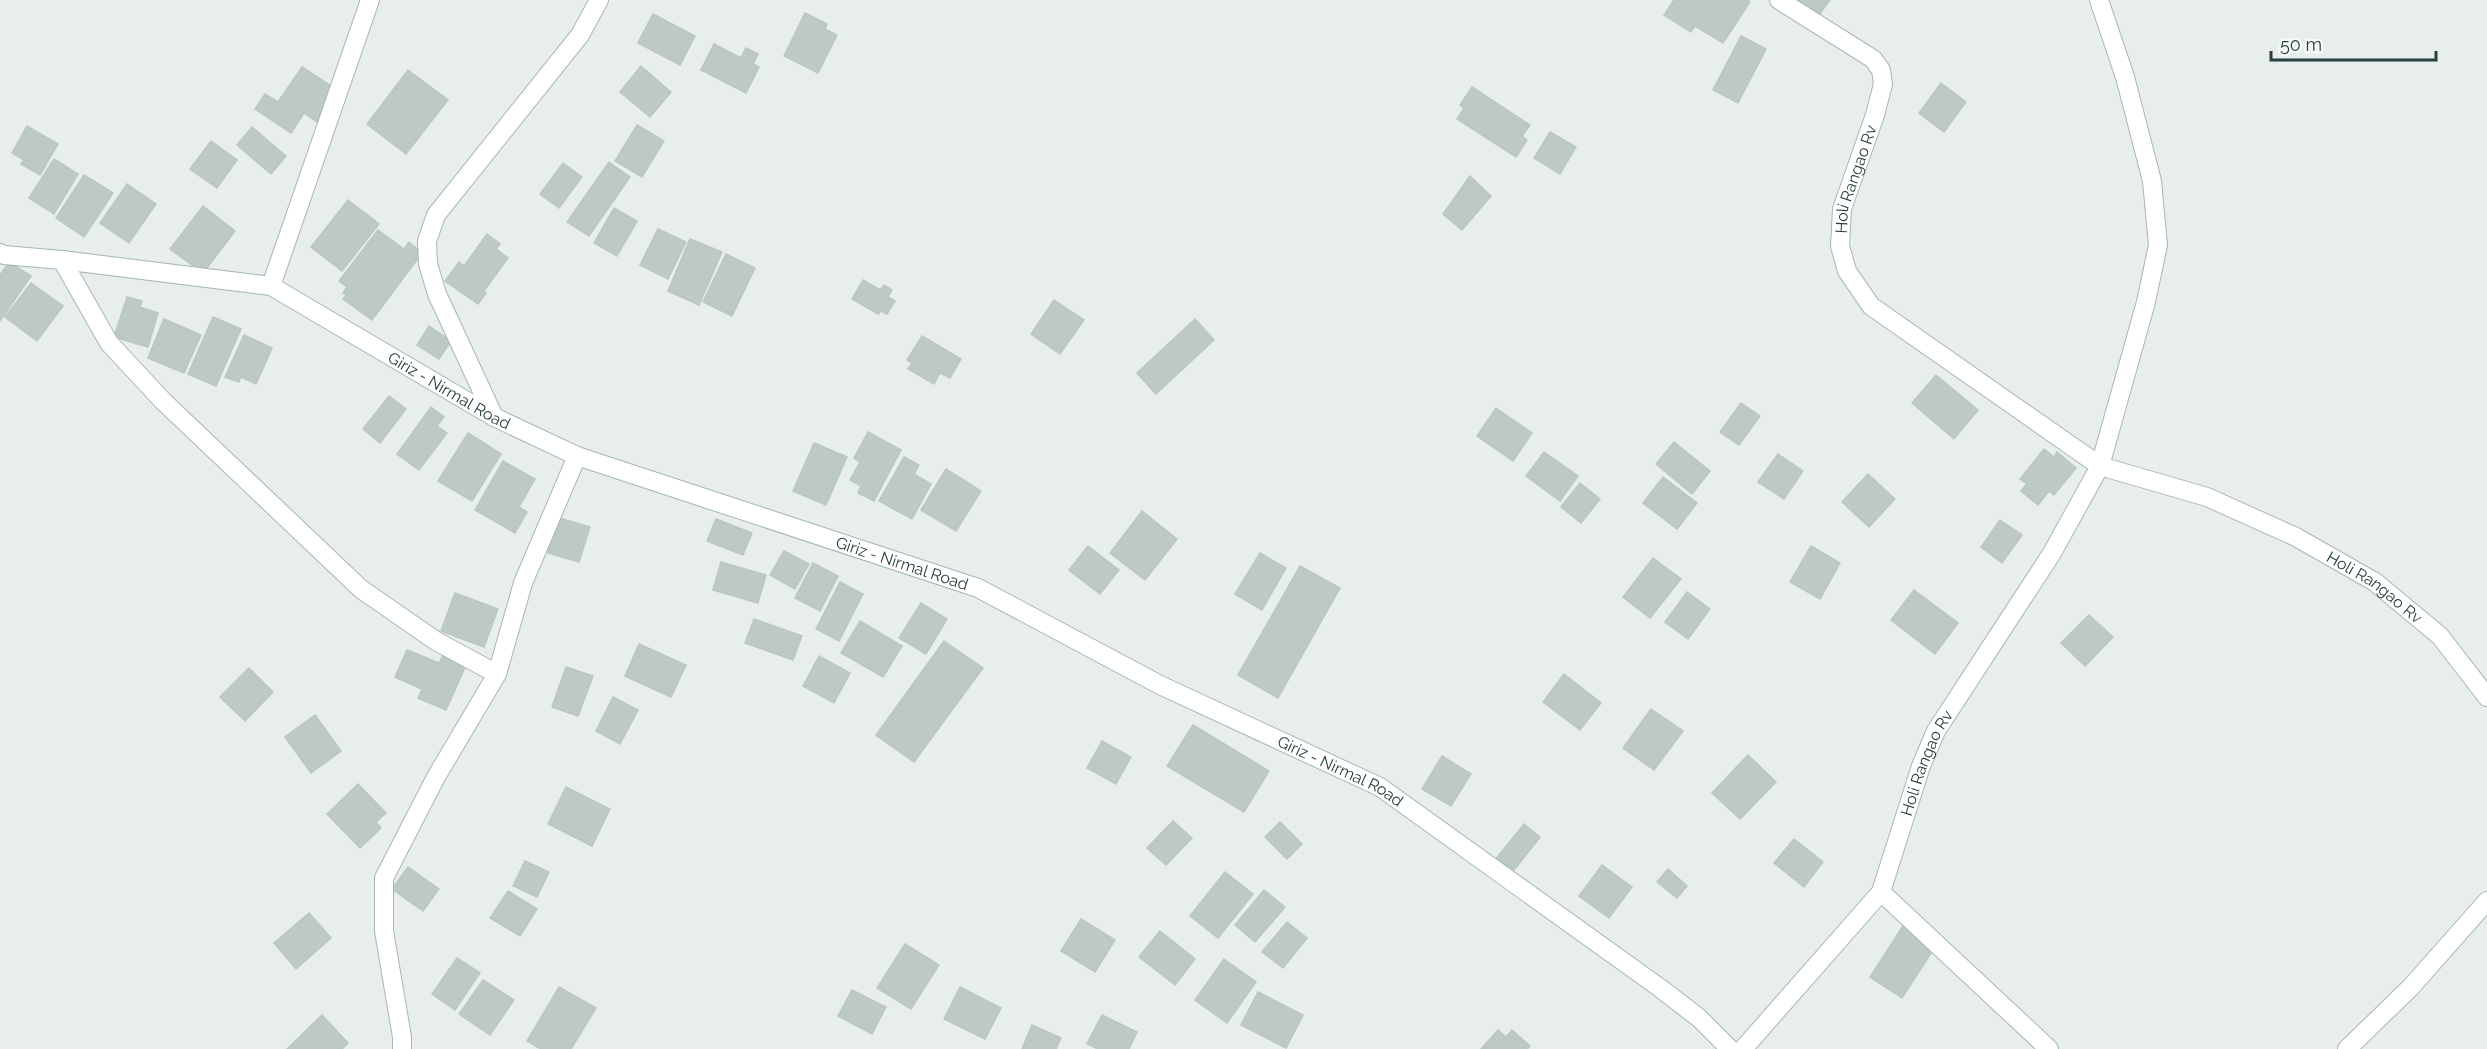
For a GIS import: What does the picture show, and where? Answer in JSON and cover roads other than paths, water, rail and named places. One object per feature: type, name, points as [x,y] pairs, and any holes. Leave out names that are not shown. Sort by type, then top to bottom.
[{"type":"street","points":[[271,286],[370,0]]},
{"type":"street","points":[[494,417],[437,294],[428,264],[429,229],[436,215],[580,35],[599,0]]},
{"type":"street","name":"Holi Rangao Rv","points":[[1779,0],[1873,59],[1881,70],[1883,84],[1875,115],[1842,209],[1840,246],[1847,271],[1871,306],[2100,466],[2207,497],[2296,537],[2375,582],[2440,636],[2487,697]]},
{"type":"street","points":[[2099,0],[2125,77],[2152,181],[2158,245],[2146,302],[2100,466]]},
{"type":"street","name":"Giriz - Nirmal Road","points":[[0,253],[271,286],[494,417],[577,456],[978,588],[1160,685],[1380,787],[1660,988],[1699,1018],[1730,1049]]},
{"type":"street","points":[[62,260],[108,343],[163,401],[361,589],[436,641],[497,674]]},
{"type":"street","points":[[402,1049],[402,1037],[384,931],[384,878],[436,777],[497,674],[524,583],[577,456]]},
{"type":"street","name":"Holi Rangao Rv","points":[[1743,1049],[1881,892],[1921,766],[1936,730],[2052,553],[2100,466]]},
{"type":"street","points":[[1881,892],[2049,1049]]},
{"type":"street","points":[[2347,1049],[2411,987],[2487,901]]}]
